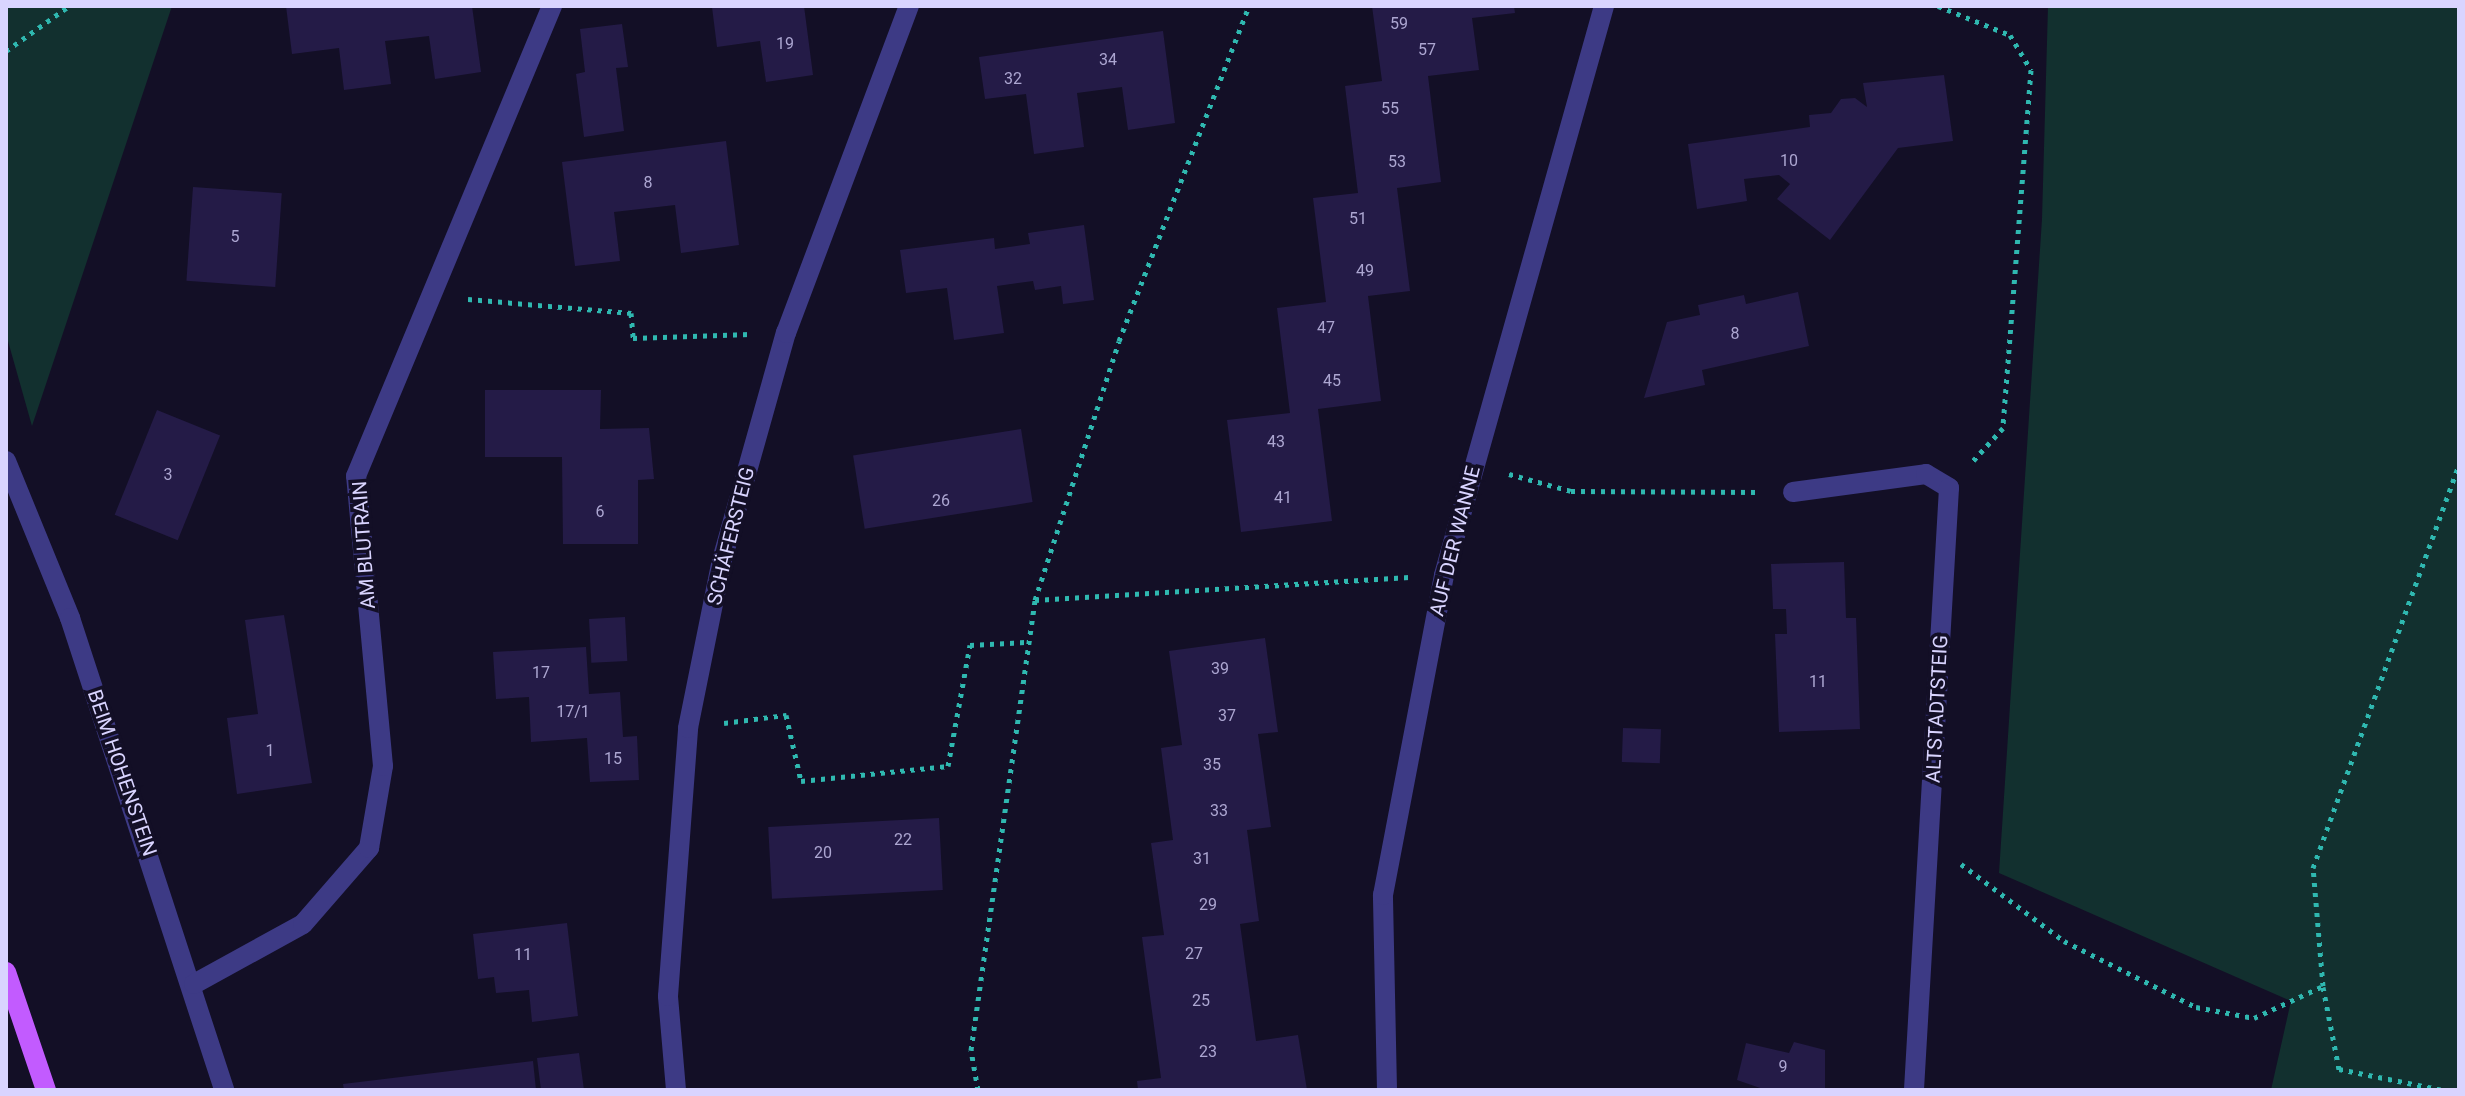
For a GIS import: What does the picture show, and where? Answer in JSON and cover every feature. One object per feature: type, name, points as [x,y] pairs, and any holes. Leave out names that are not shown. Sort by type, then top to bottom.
[{"type":"main road","points":[[6,972],[46,1090]]},
{"type":"street","name":"AM BLUTRAIN","points":[[194,984],[303,924],[369,848],[383,766],[356,476],[398,367],[435,296],[552,6]]},
{"type":"street","name":"SCHÄFERSTEIG","points":[[676,1090],[668,996],[688,728],[722,560],[786,333],[909,6]]},
{"type":"street","name":"AUF DER WANNE","points":[[1387,1090],[1383,895],[1444,575],[1604,6]]},
{"type":"street","name":"BEIM HOHENSTEIN","points":[[6,461],[70,618],[194,984],[224,1090]]},
{"type":"street","points":[[1793,492],[1926,474],[1949,488]]},
{"type":"street","name":"ALTSTADTSTEIG","points":[[1914,1090],[1949,488]]},
{"type":"path","points":[[6,51],[69,6]]},
{"type":"path","points":[[978,1090],[971,1050],[1025,642],[1035,600],[1119,341],[1249,6]]},
{"type":"path","points":[[1938,6],[2010,35],[2031,70],[2003,428],[1949,488]]},
{"type":"path","points":[[435,296],[631,313],[633,338],[786,333]]},
{"type":"path","points":[[1473,464],[1571,491],[1793,492]]},
{"type":"path","points":[[2443,1090],[2339,1069],[2323,986],[2313,868],[2459,464]]},
{"type":"path","points":[[1035,600],[1444,575]]},
{"type":"path","points":[[688,728],[786,715],[801,781],[948,766],[970,645],[1025,642]]},
{"type":"path","points":[[1930,840],[2064,941],[2196,1007],[2254,1018],[2323,986]]},
{"type":"green space","points":[[6,6],[172,6],[32,426],[6,334]]},
{"type":"green space","points":[[2048,6],[2459,6],[2459,1090],[2271,1090],[2291,1001],[1999,873],[2042,219]]},
{"type":"building","points":[[286,6],[472,6],[481,72],[435,79],[429,36],[385,41],[391,84],[344,90],[339,48],[292,54]]},
{"type":"building","points":[[804,6],[813,75],[766,82],[760,41],[717,47],[712,7]]},
{"type":"building","points":[[1372,6],[1514,6],[1515,13],[1472,18],[1479,70],[1428,76],[1441,182],[1397,188],[1410,291],[1368,296],[1381,401],[1318,409],[1332,521],[1241,532],[1227,420],[1290,413],[1277,308],[1326,302],[1313,198],[1358,193],[1345,86],[1382,81]]},
{"type":"building","points":[[622,24],[628,67],[616,68],[624,131],[584,137],[576,74],[585,72],[580,29]]},
{"type":"building","points":[[1163,31],[1175,123],[1128,130],[1122,87],[1077,93],[1084,147],[1034,154],[1026,94],[985,99],[979,57]]},
{"type":"building","points":[[1944,75],[1953,141],[1898,148],[1830,240],[1777,199],[1790,184],[1779,175],[1744,179],[1747,201],[1697,209],[1688,144],[1810,127],[1809,115],[1831,113],[1841,99],[1855,98],[1867,107],[1863,83]]},
{"type":"building","points":[[726,141],[739,245],[681,253],[675,205],[614,212],[620,261],[575,266],[562,162]]},
{"type":"building","points":[[193,187],[282,193],[275,287],[186,281]]},
{"type":"building","points":[[1084,225],[1094,300],[1063,304],[1061,286],[1035,290],[1033,281],[997,286],[1004,333],[954,340],[947,288],[906,293],[900,250],[994,238],[995,249],[1030,244],[1028,233]]},
{"type":"building","points":[[1798,292],[1809,346],[1702,370],[1705,385],[1644,398],[1667,322],[1700,315],[1698,305],[1744,295],[1746,304]]},
{"type":"building","points":[[485,390],[601,390],[600,429],[649,428],[654,479],[638,480],[638,544],[563,544],[562,457],[485,457]]},
{"type":"building","points":[[157,410],[220,435],[178,540],[115,515]]},
{"type":"building","points":[[1021,429],[1033,502],[865,529],[853,456]]},
{"type":"building","points":[[1844,562],[1846,618],[1856,618],[1860,729],[1779,732],[1775,634],[1787,634],[1786,609],[1773,609],[1771,564]]},
{"type":"building","points":[[284,615],[312,783],[237,794],[227,718],[258,714],[245,620]]},
{"type":"building","points":[[625,617],[627,661],[591,663],[589,619]]},
{"type":"building","points":[[1265,638],[1278,732],[1258,734],[1271,827],[1247,830],[1259,921],[1240,924],[1256,1041],[1298,1035],[1307,1090],[1138,1090],[1137,1081],[1161,1078],[1142,937],[1164,935],[1151,843],[1173,840],[1161,748],[1182,745],[1169,651]]},
{"type":"building","points":[[586,647],[589,694],[620,692],[623,737],[637,736],[639,780],[590,782],[587,738],[531,742],[529,697],[496,699],[493,652]]},
{"type":"building","points":[[1623,728],[1661,729],[1660,763],[1622,762]]},
{"type":"building","points":[[939,818],[943,890],[772,899],[768,827]]},
{"type":"building","points":[[567,923],[578,1016],[532,1022],[529,990],[496,993],[494,977],[478,979],[473,934]]},
{"type":"building","points":[[1794,1042],[1825,1050],[1825,1090],[1766,1090],[1737,1080],[1746,1043],[1789,1053]]},
{"type":"building","points":[[579,1053],[584,1090],[541,1090],[537,1058]]},
{"type":"building","points":[[533,1061],[536,1090],[344,1090],[343,1084]]}]
